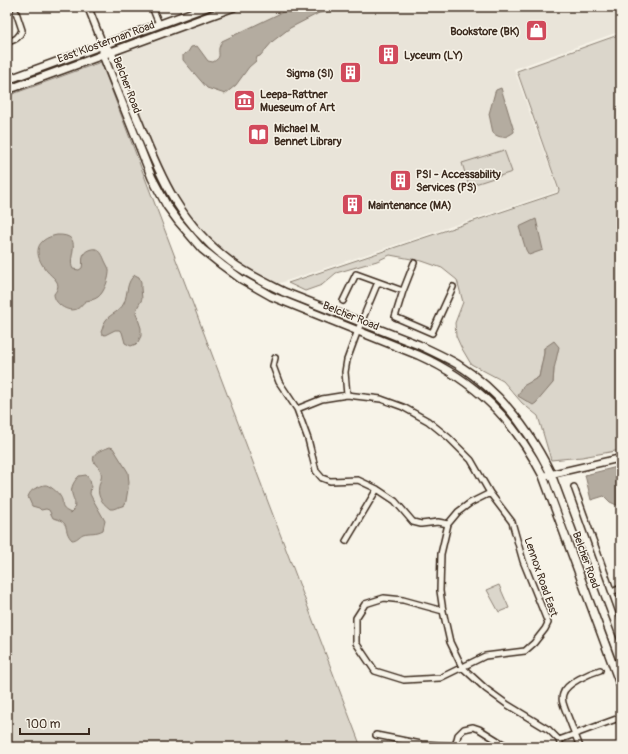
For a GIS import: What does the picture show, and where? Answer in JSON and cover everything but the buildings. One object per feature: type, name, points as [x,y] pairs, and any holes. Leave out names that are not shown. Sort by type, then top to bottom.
[{"type":"main road","name":"East Klosterman Road","points":[[7,80],[207,7]]},
{"type":"main road","name":"East Klosterman Road","points":[[7,90],[234,7]]},
{"type":"main road","name":"Belcher Road","points":[[103,45],[111,52],[149,149],[163,180],[181,210],[205,239],[230,262],[284,292],[419,345],[440,355],[474,376],[499,398],[515,415],[536,445],[551,474],[621,662]]},
{"type":"main road","name":"Belcher Road","points":[[103,45],[103,55],[152,178],[167,206],[202,249],[231,272],[260,290],[288,303],[434,362],[472,387],[485,398],[511,426],[543,476],[621,687]]},
{"type":"street","points":[[88,7],[103,45]]},
{"type":"street","points":[[152,7],[159,24]]},
{"type":"street","points":[[7,42],[20,35],[22,28],[16,12]]},
{"type":"street","points":[[414,263],[395,316],[432,333],[453,287]]},
{"type":"street","points":[[343,301],[356,274],[403,291]]},
{"type":"street","points":[[347,395],[345,372],[347,360],[378,282]]},
{"type":"street","points":[[275,358],[273,366],[279,382],[297,409],[308,439],[316,471],[322,478],[330,481],[358,480],[377,489],[395,501],[413,522],[421,524],[438,522],[448,524]]},
{"type":"street","points":[[297,409],[322,399],[347,395],[381,399],[403,407],[428,421],[453,442],[471,460],[490,493],[470,503],[458,512],[448,524],[441,554],[440,591],[442,611],[450,642],[462,667],[486,689],[508,705],[549,730],[559,740],[561,747]]},
{"type":"street","points":[[543,476],[621,458]]},
{"type":"street","points":[[574,487],[621,618]]},
{"type":"street","points":[[346,541],[377,489]]},
{"type":"street","name":"Lennox Road East","points":[[462,667],[486,656],[525,651],[545,630],[548,623],[524,561],[512,522],[490,493]]},
{"type":"street","points":[[612,592],[621,588]]},
{"type":"street","points":[[442,611],[404,600],[384,598],[365,604],[356,618],[356,643],[375,671],[404,680],[440,678],[462,667]]},
{"type":"street","points":[[580,747],[563,703],[562,696],[564,691],[582,676],[600,670]]},
{"type":"street","points":[[559,740],[619,718]]},
{"type":"street","points":[[376,735],[421,744],[455,747],[458,735],[464,729],[473,727],[479,729],[508,747]]},
{"type":"shaded area","points":[[246,7],[621,7],[621,31],[514,69],[558,191],[277,284],[259,275],[226,253],[202,230],[184,209],[169,185],[157,158],[119,60],[122,52],[126,50]]},
{"type":"shaded area","points":[[296,7],[357,7],[319,13],[290,28],[273,41],[260,56],[257,57],[256,61],[249,67],[236,85],[225,94],[207,88],[183,60],[183,55],[188,52],[191,47],[197,46],[208,61],[213,62],[219,57],[219,48],[222,41]]},
{"type":"shaded area","points":[[621,34],[621,450],[582,457],[551,460],[538,416],[522,403],[503,381],[471,364],[461,347],[456,336],[455,323],[463,302],[457,280],[442,268],[422,261],[390,255],[377,261],[336,273],[322,285],[305,291],[288,283],[558,193],[559,190],[517,71]],"holes":[[[544,348],[554,369],[553,383],[544,392],[523,387],[539,377]]]},
{"type":"shaded area","points":[[101,62],[361,747],[7,747],[7,96]]},
{"type":"shaded area","points":[[501,88],[514,131],[506,137],[498,136],[493,133],[489,114],[495,92]]},
{"type":"shaded area","points":[[504,150],[512,172],[469,186],[462,163]]},
{"type":"shaded area","points":[[536,219],[543,250],[529,255],[519,227]]},
{"type":"shaded area","points":[[57,235],[71,238],[73,242],[71,264],[73,269],[79,270],[82,268],[84,254],[88,250],[96,249],[101,252],[109,269],[108,280],[100,295],[95,299],[86,301],[80,307],[73,310],[65,308],[56,301],[54,294],[58,285],[57,282],[46,270],[39,258],[38,248],[40,244],[44,240]]},
{"type":"shaded area","points":[[135,275],[139,277],[141,282],[142,299],[136,313],[141,328],[141,336],[136,344],[131,346],[125,343],[122,332],[119,330],[115,330],[105,335],[101,332],[106,320],[120,309],[124,303],[130,281]]},
{"type":"shaded area","points":[[554,341],[559,347],[554,369],[553,383],[533,405],[518,396],[523,386],[539,377],[544,348]]},
{"type":"shaded area","points":[[110,447],[113,448],[128,472],[129,483],[125,505],[113,509],[110,509],[101,500],[98,491],[101,473],[93,459],[94,456],[101,450]]},
{"type":"shaded area","points":[[621,466],[621,507],[610,502],[604,496],[591,500],[585,475]]},
{"type":"shaded area","points":[[86,475],[90,480],[90,494],[105,521],[103,530],[83,534],[77,539],[72,540],[67,533],[63,522],[53,518],[49,510],[41,510],[32,506],[28,497],[33,489],[46,485],[58,493],[62,499],[64,509],[71,513],[74,510],[75,504],[72,486],[79,476]]},
{"type":"shaded area","points":[[499,585],[509,608],[499,612],[487,590]]},
{"type":"place","name":"Bookstore (BK)","points":[[536,31]]},
{"type":"place","name":"Lyceum (LY)","points":[[389,55]]},
{"type":"place","name":"Sigma (SI)","points":[[350,73]]},
{"type":"place","name":"Leepa-Rattner Mueseum of Art","points":[[244,100]]},
{"type":"place","name":"Michael M. Bennet Library","points":[[259,134]]},
{"type":"place","name":"PSI - Accessability Services (PS)","points":[[401,180]]},
{"type":"place","name":"Maintenance (MA)","points":[[352,205]]}]
